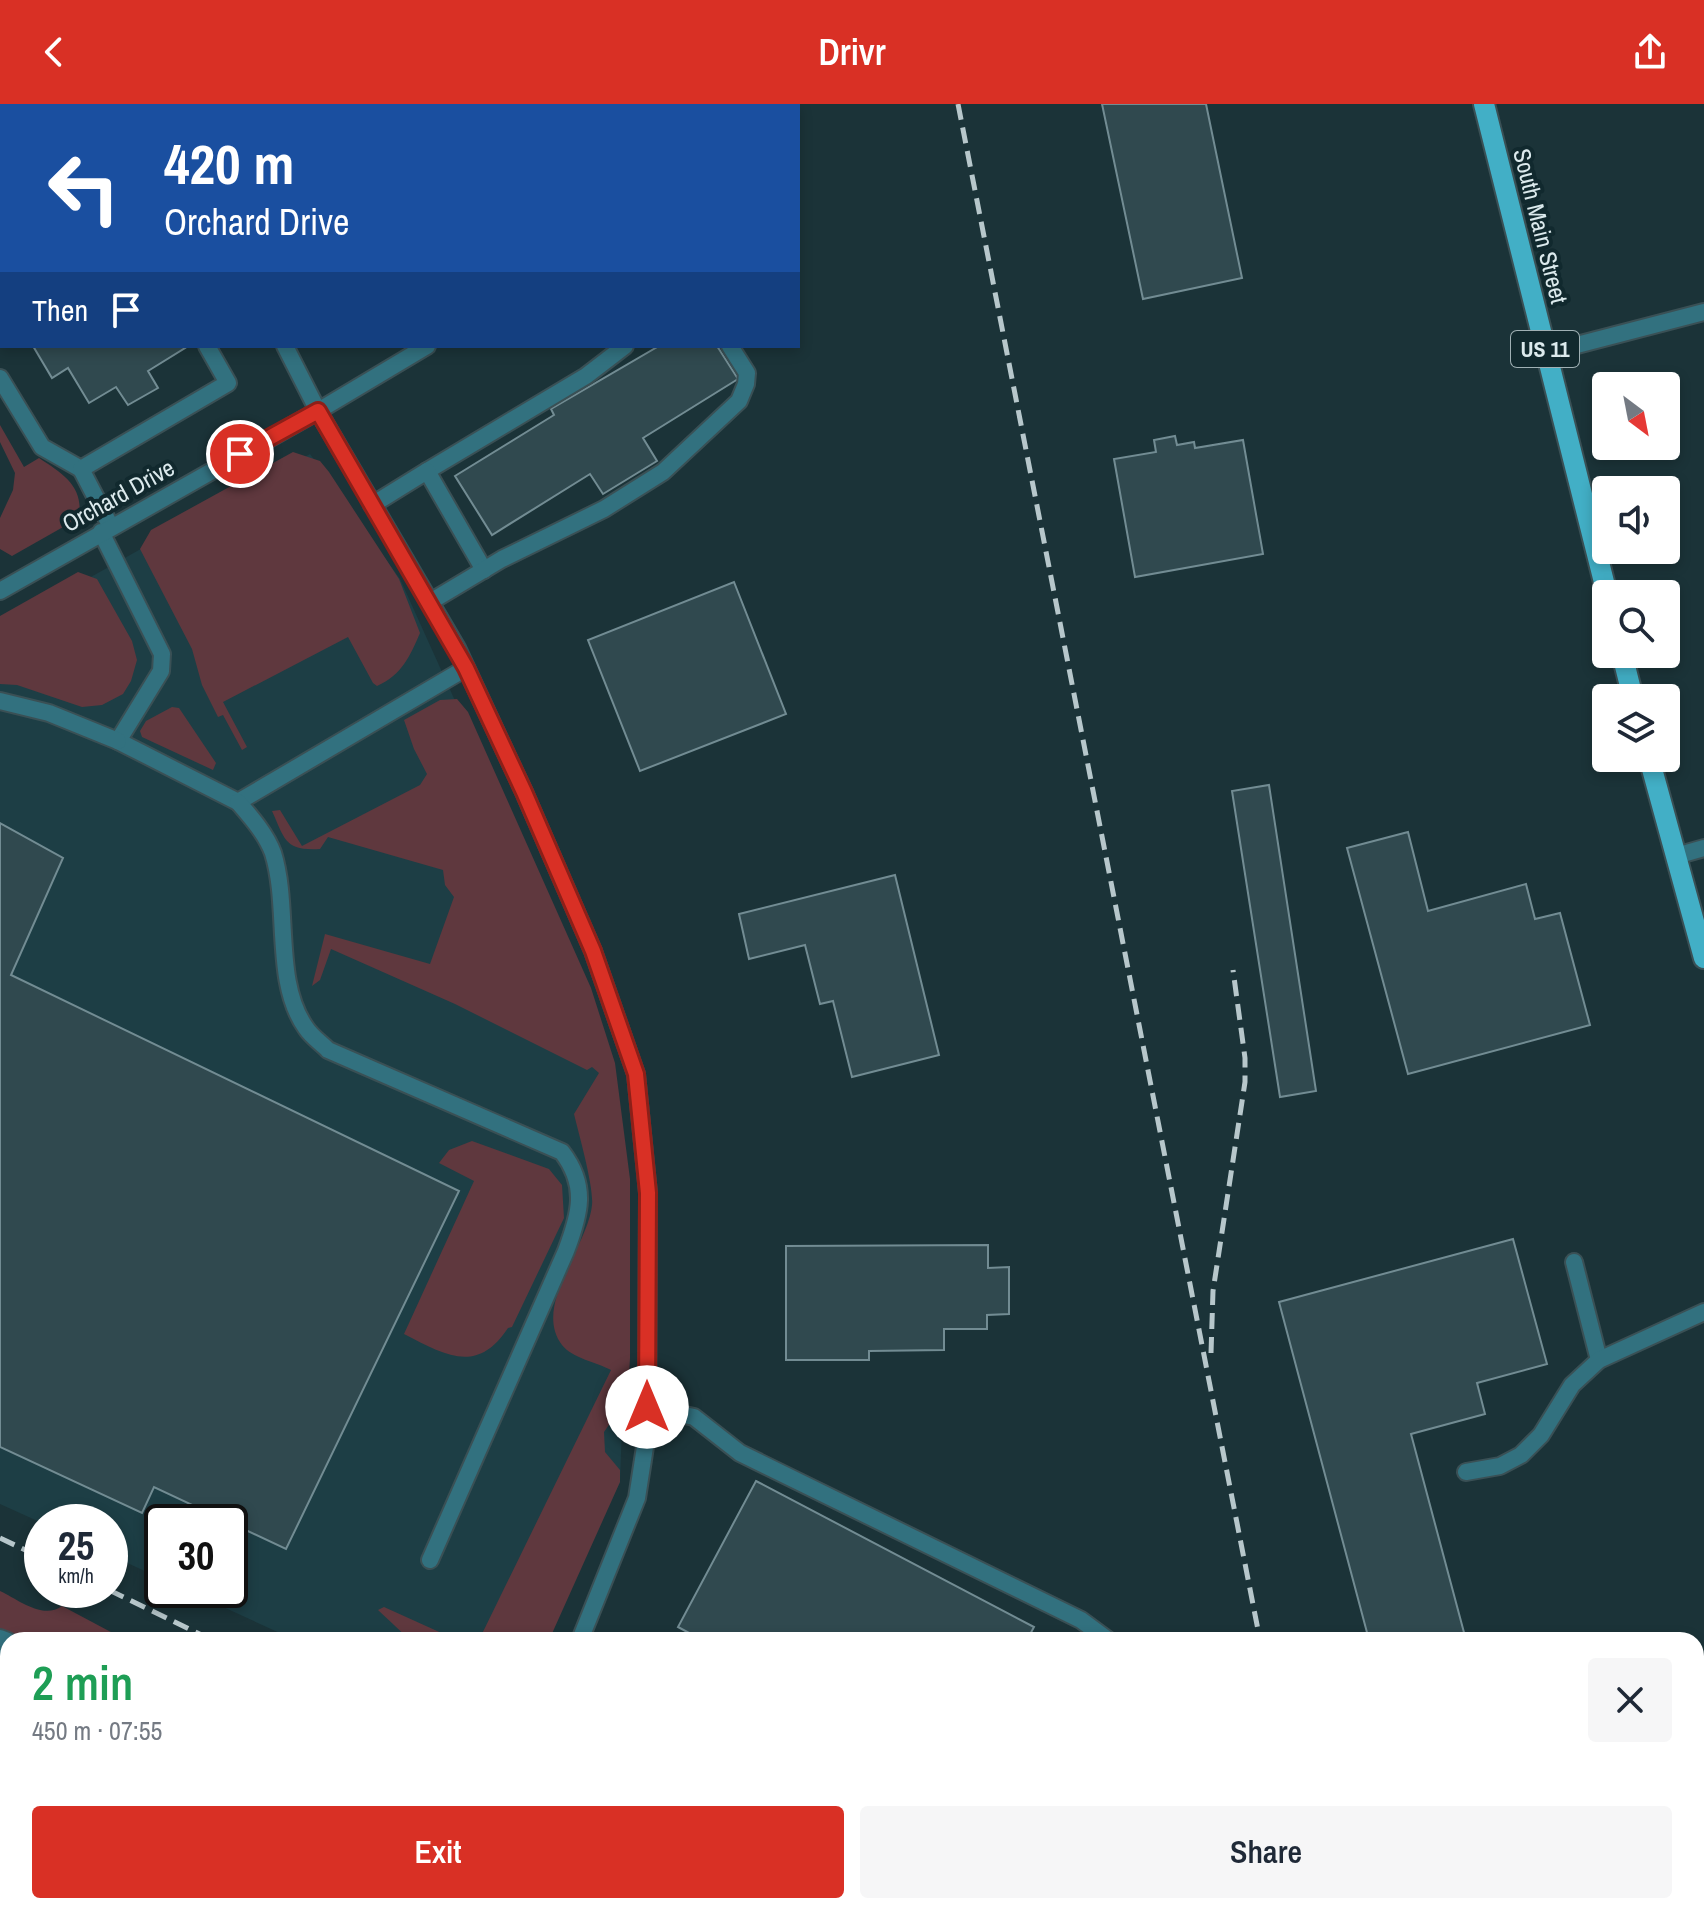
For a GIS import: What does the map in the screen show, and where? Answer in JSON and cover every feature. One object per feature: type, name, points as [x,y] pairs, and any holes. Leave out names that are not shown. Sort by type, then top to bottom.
[{"type":"main road","name":"South Main Street","points":[[1484,104],[1603,580]]},
{"type":"main road","points":[[1653,772],[1704,958]]},
{"type":"street","points":[[1546,353],[1704,312]]},
{"type":"street","points":[[81,469],[228,383],[208,348]]},
{"type":"street","points":[[286,348],[318,411],[466,668],[593,951],[636,1074],[648,1193],[647,1434],[637,1498],[583,1632]]},
{"type":"street","name":"Orchard Drive","points":[[0,591],[424,348]]},
{"type":"street","points":[[372,505],[586,376],[622,348]]},
{"type":"street","points":[[430,602],[484,570],[604,509],[663,472],[739,401],[747,373],[731,348]]},
{"type":"street","points":[[0,378],[42,447],[81,469],[162,654],[161,671],[118,741]]},
{"type":"street","points":[[427,471],[484,570]]},
{"type":"street","points":[[238,802],[466,668]]},
{"type":"street","points":[[0,701],[49,713],[118,741],[238,802],[272,849],[279,876],[289,985],[306,1029],[328,1050],[562,1152],[572,1165],[580,1197],[579,1218],[430,1560]]},
{"type":"street","points":[[1676,856],[1704,848]]},
{"type":"street","points":[[1574,1262],[1599,1360]]},
{"type":"street","points":[[1466,1472],[1500,1466],[1521,1455],[1541,1435],[1572,1385],[1599,1360],[1704,1312]]},
{"type":"street","points":[[647,1407],[694,1417],[740,1453],[1081,1620],[1097,1632]]},
{"type":"shaded area","points":[[0,425],[24,467],[39,458],[56,470],[75,489],[80,507],[79,518],[12,556],[0,549],[0,518],[13,490],[15,473],[0,442]]},
{"type":"shaded area","points":[[293,452],[320,461],[329,472],[399,579],[420,633],[399,670],[377,686],[348,637],[223,702],[247,747],[242,750],[223,715],[218,717],[202,685],[192,649],[140,549],[151,530]]},
{"type":"shaded area","points":[[310,454],[400,579],[604,1030],[629,1233],[620,1482],[549,1632],[278,1632],[225,1608],[248,1608],[248,1504],[144,1504],[144,1571],[128,1563],[128,1504],[24,1504],[24,1515],[0,1504],[0,628]]},
{"type":"shaded area","points":[[78,572],[97,579],[132,641],[137,660],[131,681],[123,694],[102,705],[82,707],[17,685],[0,684],[0,616]]},
{"type":"shaded area","points":[[457,699],[468,712],[591,988],[615,1063],[630,1179],[628,1393],[604,1432],[605,1452],[620,1470],[620,1482],[553,1632],[483,1632],[611,1370],[578,1357],[562,1345],[555,1329],[553,1312],[557,1294],[592,1205],[589,1174],[574,1114],[599,1073],[592,1067],[587,1070],[455,1004],[331,949],[320,980],[312,986],[325,934],[430,964],[454,897],[445,885],[443,870],[328,837],[320,849],[293,846],[284,836],[272,811],[280,810],[302,846],[420,785],[427,774],[404,720],[440,700]]},
{"type":"shaded area","points":[[172,707],[179,708],[216,763],[213,770],[142,737],[140,731],[146,721]]},
{"type":"shaded area","points":[[472,1141],[549,1169],[562,1185],[564,1218],[512,1327],[484,1352],[460,1356],[433,1349],[404,1334],[474,1181],[439,1163],[449,1150]]},
{"type":"shaded area","points":[[0,1591],[24,1603],[24,1608],[47,1611],[66,1608],[111,1632],[9,1632],[0,1628]]},
{"type":"shaded area","points":[[384,1607],[439,1632],[401,1632],[378,1610]]},
{"type":"building","points":[[1102,104],[1206,104],[1242,278],[1143,299]]},
{"type":"building","points":[[34,348],[185,348],[148,371],[158,388],[128,405],[116,387],[89,403],[68,368],[52,378]]},
{"type":"building","points":[[656,348],[718,348],[738,379],[643,438],[657,461],[603,494],[590,474],[492,535],[455,476],[554,415],[551,409]]},
{"type":"building","points":[[1175,436],[1177,445],[1194,442],[1195,448],[1243,440],[1263,554],[1135,577],[1114,459],[1156,452],[1154,440]]},
{"type":"building","points":[[734,582],[786,714],[640,771],[588,640]]},
{"type":"building","points":[[1269,785],[1316,1091],[1280,1097],[1232,791]]},
{"type":"building","points":[[0,823],[63,858],[11,975],[459,1191],[286,1549],[248,1531],[248,1504],[190,1504],[154,1487],[142,1513],[0,1447]]},
{"type":"building","points":[[1408,832],[1428,911],[1526,884],[1535,919],[1560,913],[1590,1025],[1408,1074],[1347,848]]},
{"type":"building","points":[[895,875],[939,1055],[852,1077],[833,1001],[820,1004],[805,945],[749,959],[739,914]]},
{"type":"building","points":[[1513,1239],[1547,1364],[1477,1383],[1485,1414],[1411,1434],[1464,1632],[1367,1632],[1279,1302]]},
{"type":"building","points":[[988,1245],[988,1268],[1009,1267],[1009,1314],[987,1315],[987,1329],[944,1329],[944,1350],[869,1351],[869,1360],[786,1360],[786,1246]]},
{"type":"building","points":[[756,1481],[1034,1627],[1031,1632],[687,1632],[678,1627]]},
{"type":"railway","points":[[958,104],[1258,1632]]},
{"type":"railway","points":[[1211,1353],[1213,1291],[1245,1082],[1245,1058],[1233,970]]},
{"type":"railway","points":[[0,1538],[24,1549]]},
{"type":"railway","points":[[128,1599],[196,1632]]},
{"type":"route","points":[[240,454],[318,411],[457,648],[593,951],[636,1074],[648,1193],[647,1407]]}]
